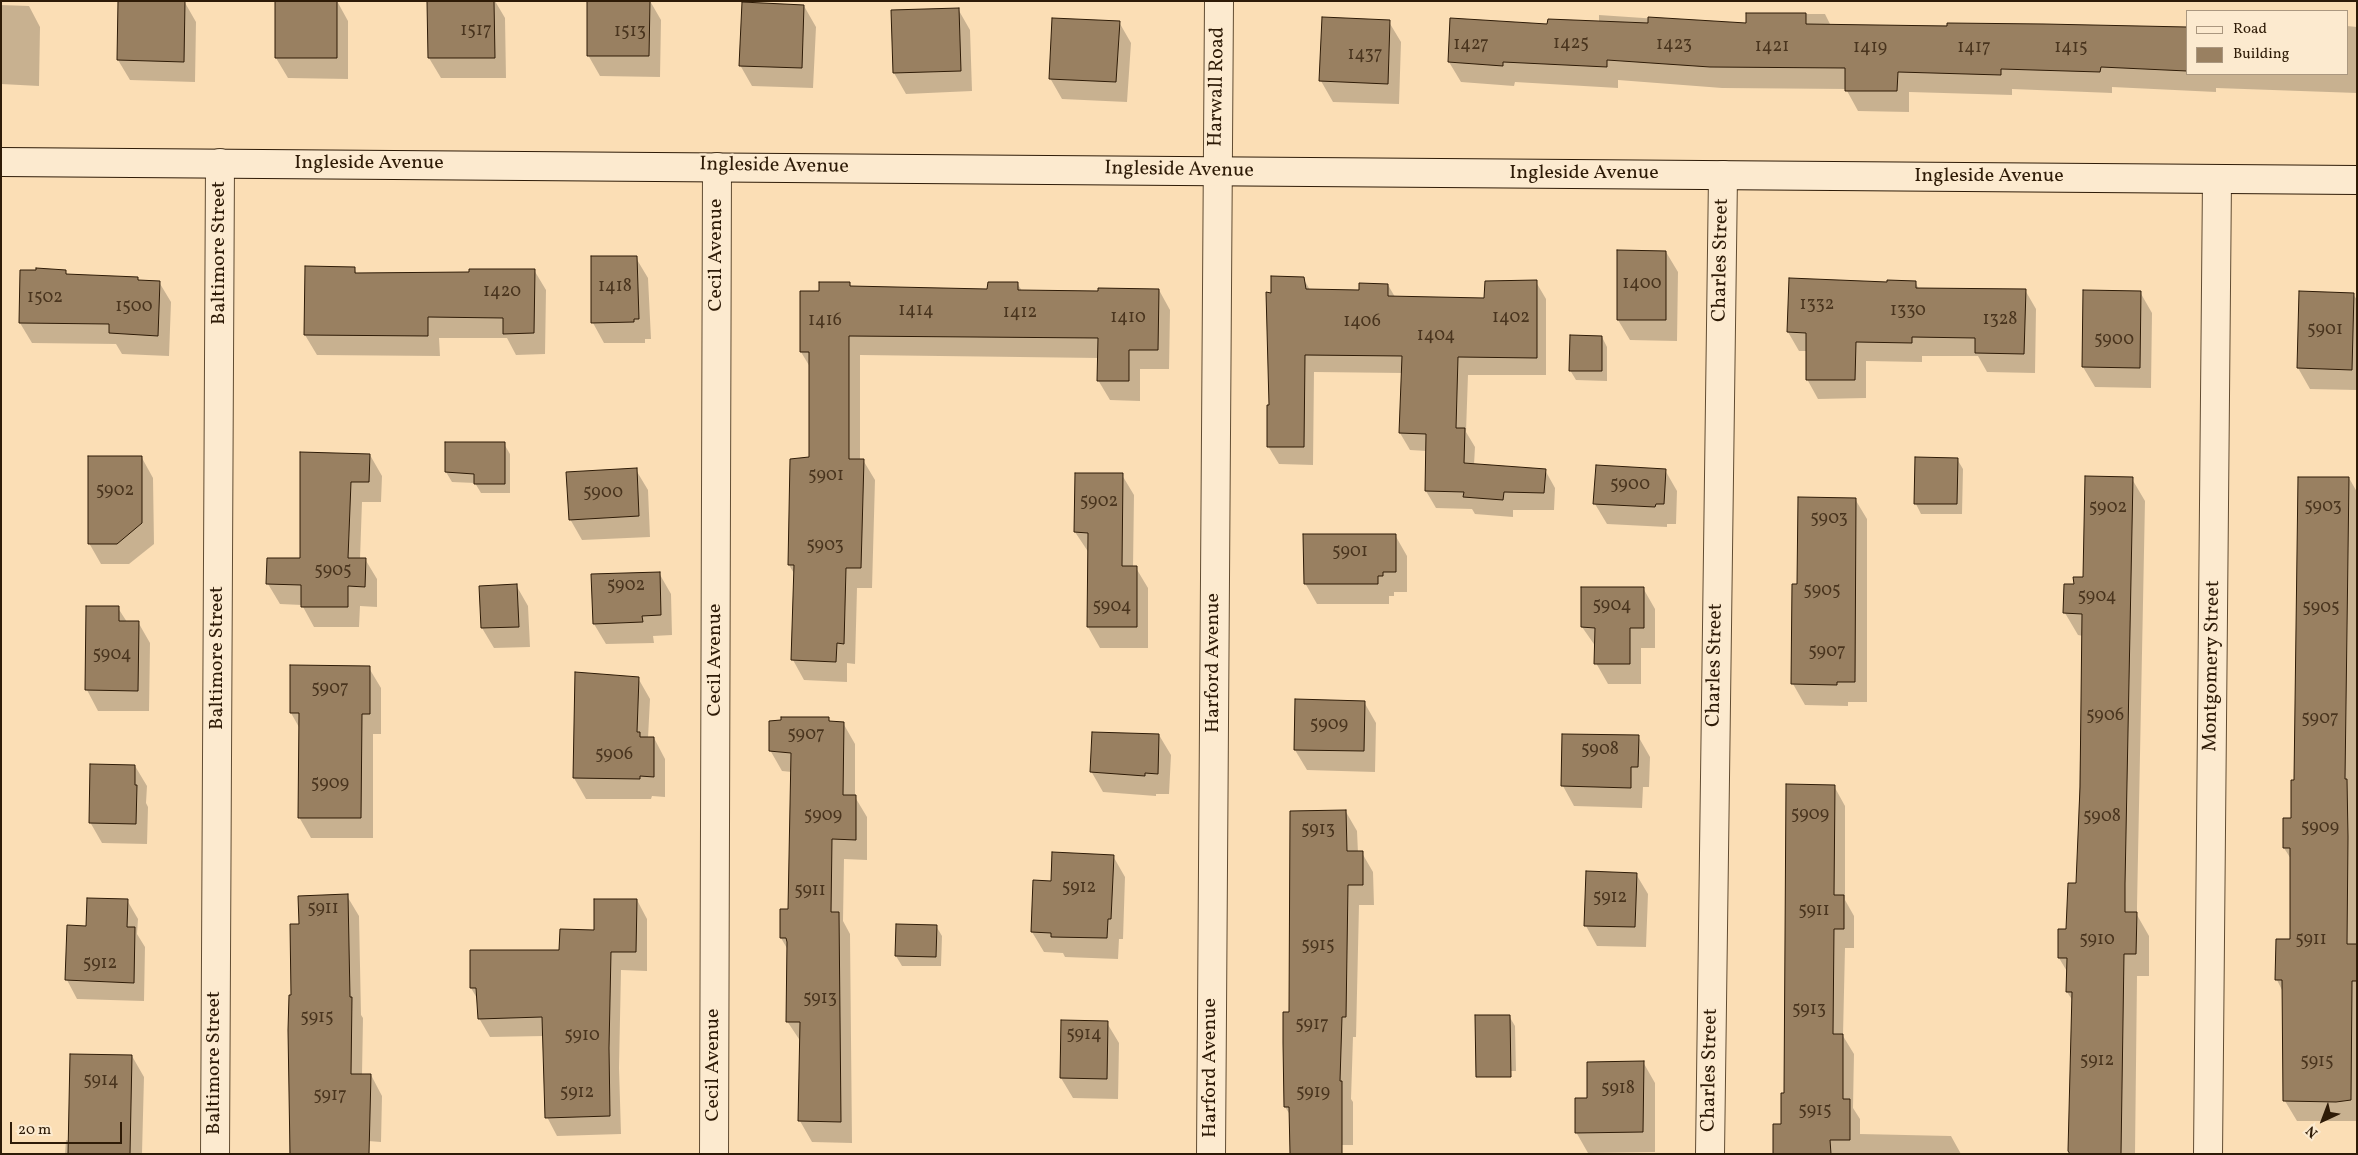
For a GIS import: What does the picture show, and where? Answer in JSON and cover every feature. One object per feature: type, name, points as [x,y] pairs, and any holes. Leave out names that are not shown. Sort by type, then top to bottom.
[{"type":"street","name":"Harwall Road","points":[[1217,172],[1219,1]]},
{"type":"street","name":"Ingleside Avenue","points":[[1,162],[2357,180]]},
{"type":"street","name":"Baltimore Street","points":[[214,1154],[220,163]]},
{"type":"street","name":"Cecil Avenue","points":[[714,1154],[717,167]]},
{"type":"street","name":"Harford Avenue","points":[[1211,1154],[1217,172]]},
{"type":"street","name":"Charles Street","points":[[1710,1154],[1723,175]]},
{"type":"street","name":"Montgomery Street","points":[[2208,1154],[2218,179]]},
{"type":"building","points":[[118,1],[185,1],[184,62],[117,60]]},
{"type":"building","points":[[275,1],[337,1],[337,58],[275,58]]},
{"type":"building","points":[[427,1],[494,1],[495,58],[428,58]]},
{"type":"building","points":[[587,1],[650,1],[649,56],[587,56]]},
{"type":"building","points":[[742,2],[804,5],[802,68],[739,66]]},
{"type":"building","points":[[959,8],[961,71],[893,73],[891,10]]},
{"type":"building","points":[[1746,13],[1806,13],[1806,24],[1947,26],[1947,23],[2186,27],[2186,71],[2101,67],[2100,72],[2001,69],[2001,75],[1898,72],[1897,91],[1845,91],[1845,68],[1710,67],[1607,60],[1607,67],[1503,62],[1503,66],[1448,62],[1450,18],[1547,24],[1548,19],[1648,23],[1648,17],[1746,23]]},
{"type":"building","points":[[1322,17],[1390,20],[1388,84],[1319,81]]},
{"type":"building","points":[[1052,18],[1120,21],[1116,82],[1049,79]]},
{"type":"building","points":[[1617,250],[1666,251],[1666,320],[1617,320]]},
{"type":"building","points":[[591,256],[637,256],[639,319],[634,319],[634,322],[591,323]]},
{"type":"building","points":[[305,266],[355,267],[355,273],[469,272],[469,269],[535,269],[534,333],[503,334],[503,318],[428,317],[428,336],[304,335]]},
{"type":"building","points":[[36,268],[66,270],[66,274],[138,277],[138,280],[160,281],[158,336],[109,333],[109,324],[19,323],[20,270],[36,270]]},
{"type":"building","points":[[1271,276],[1304,277],[1306,289],[1359,290],[1359,283],[1388,284],[1388,296],[1484,298],[1485,281],[1537,280],[1537,358],[1458,357],[1456,428],[1465,428],[1464,463],[1546,469],[1544,493],[1504,492],[1503,500],[1463,497],[1464,492],[1425,491],[1426,434],[1399,433],[1402,356],[1305,355],[1304,447],[1267,447],[1267,405],[1269,405],[1266,292],[1271,293]]},
{"type":"building","points":[[1789,278],[1887,282],[1887,280],[1916,281],[1916,288],[2026,289],[2024,354],[1975,353],[1975,338],[1912,337],[1912,343],[1856,342],[1855,380],[1806,380],[1806,333],[1787,332]]},
{"type":"building","points":[[819,282],[850,282],[850,286],[987,289],[988,282],[1018,282],[1018,290],[1098,291],[1098,288],[1159,289],[1158,350],[1129,350],[1129,381],[1097,381],[1098,338],[849,336],[849,459],[864,459],[861,568],[846,568],[844,644],[837,643],[836,662],[791,660],[794,565],[788,565],[790,459],[809,457],[809,352],[800,352],[800,291],[819,291]]},
{"type":"building","points":[[2083,290],[2141,291],[2140,368],[2082,367]]},
{"type":"building","points":[[2299,291],[2354,293],[2352,370],[2297,368]]},
{"type":"building","points":[[1570,335],[1602,336],[1602,371],[1569,371]]},
{"type":"building","points":[[445,442],[505,442],[505,484],[474,484],[474,474],[445,472]]},
{"type":"building","points":[[300,452],[370,454],[369,482],[351,482],[348,558],[366,558],[365,587],[348,586],[348,607],[301,607],[301,585],[266,584],[267,558],[300,558]]},
{"type":"building","points":[[88,456],[142,456],[142,523],[117,544],[88,544]]},
{"type":"building","points":[[1915,457],[1958,458],[1957,504],[1914,504]]},
{"type":"building","points":[[1596,465],[1666,469],[1664,504],[1656,504],[1655,507],[1593,504]]},
{"type":"building","points":[[637,468],[639,516],[569,520],[566,472]]},
{"type":"building","points":[[1075,473],[1123,473],[1122,566],[1137,566],[1137,627],[1087,627],[1088,533],[1074,532]]},
{"type":"building","points":[[2085,476],[2133,477],[2125,912],[2137,912],[2136,954],[2124,954],[2121,1154],[2070,1154],[2068,1151],[2072,992],[2066,992],[2067,958],[2058,958],[2058,929],[2066,929],[2068,883],[2076,883],[2080,787],[2082,614],[2063,613],[2064,584],[2074,584],[2073,577],[2083,577]]},
{"type":"building","points":[[2298,477],[2349,477],[2345,779],[2347,779],[2348,837],[2347,944],[2357,944],[2357,981],[2352,981],[2351,1100],[2336,1102],[2283,1101],[2282,980],[2275,980],[2276,939],[2290,939],[2290,848],[2283,848],[2283,818],[2291,818],[2291,780],[2294,780]]},
{"type":"building","points":[[1798,497],[1856,498],[1855,682],[1837,682],[1837,685],[1791,684],[1792,584],[1797,584]]},
{"type":"building","points":[[1303,534],[1396,534],[1396,572],[1383,572],[1383,576],[1378,576],[1378,584],[1304,584]]},
{"type":"building","points":[[660,572],[661,615],[642,616],[643,622],[593,624],[591,574]]},
{"type":"building","points":[[517,584],[519,627],[481,628],[479,586]]},
{"type":"building","points":[[1581,587],[1644,587],[1644,628],[1630,628],[1630,664],[1594,664],[1595,628],[1581,627]]},
{"type":"building","points":[[86,606],[119,606],[119,621],[139,621],[138,691],[85,690]]},
{"type":"building","points":[[290,665],[370,666],[370,714],[362,714],[361,818],[298,818],[299,713],[290,713]]},
{"type":"building","points":[[575,672],[639,677],[637,732],[640,732],[640,737],[654,737],[654,777],[640,776],[640,779],[573,778]]},
{"type":"building","points":[[1295,699],[1365,701],[1364,751],[1294,750]]},
{"type":"building","points":[[781,717],[829,717],[829,721],[844,722],[843,795],[856,795],[856,840],[832,839],[831,912],[839,912],[841,1122],[798,1121],[800,1022],[786,1022],[787,942],[786,938],[780,938],[780,909],[788,909],[791,753],[769,751],[769,721],[781,720]]},
{"type":"building","points":[[1092,732],[1159,734],[1158,774],[1145,773],[1145,776],[1090,772]]},
{"type":"building","points":[[1562,734],[1639,735],[1638,767],[1631,767],[1631,788],[1561,786]]},
{"type":"building","points":[[90,764],[135,765],[135,785],[137,785],[136,824],[89,823]]},
{"type":"building","points":[[1786,784],[1835,785],[1834,895],[1844,895],[1844,929],[1834,929],[1833,1034],[1843,1034],[1843,1099],[1850,1099],[1850,1140],[1830,1140],[1831,1154],[1773,1154],[1773,1124],[1781,1124],[1781,1093],[1784,1093]]},
{"type":"building","points":[[1346,810],[1347,851],[1363,851],[1363,885],[1348,885],[1346,1017],[1342,1017],[1340,1081],[1342,1081],[1342,1154],[1290,1154],[1289,1107],[1284,1107],[1283,1012],[1289,1012],[1290,811]]},
{"type":"building","points":[[1052,852],[1114,855],[1111,919],[1108,919],[1107,938],[1051,937],[1051,933],[1031,932],[1033,880],[1051,881]]},
{"type":"building","points":[[1586,871],[1637,873],[1635,927],[1584,926]]},
{"type":"building","points":[[348,894],[350,997],[352,997],[351,1074],[371,1074],[369,1154],[290,1154],[288,1030],[289,995],[291,995],[290,924],[299,924],[298,896]]},
{"type":"building","points":[[87,898],[128,899],[127,927],[135,927],[134,983],[65,980],[67,925],[86,926]]},
{"type":"building","points":[[594,899],[637,899],[636,952],[611,952],[610,1116],[545,1118],[542,1017],[478,1019],[476,988],[470,988],[470,950],[559,950],[560,929],[594,930]]},
{"type":"building","points":[[896,924],[937,925],[936,957],[895,956]]},
{"type":"building","points":[[1475,1015],[1510,1015],[1511,1077],[1476,1077]]},
{"type":"building","points":[[1061,1020],[1108,1021],[1107,1079],[1060,1078]]},
{"type":"building","points":[[70,1054],[132,1055],[130,1154],[68,1154]]},
{"type":"building","points":[[1644,1061],[1643,1132],[1575,1133],[1575,1098],[1587,1098],[1587,1062]]}]
